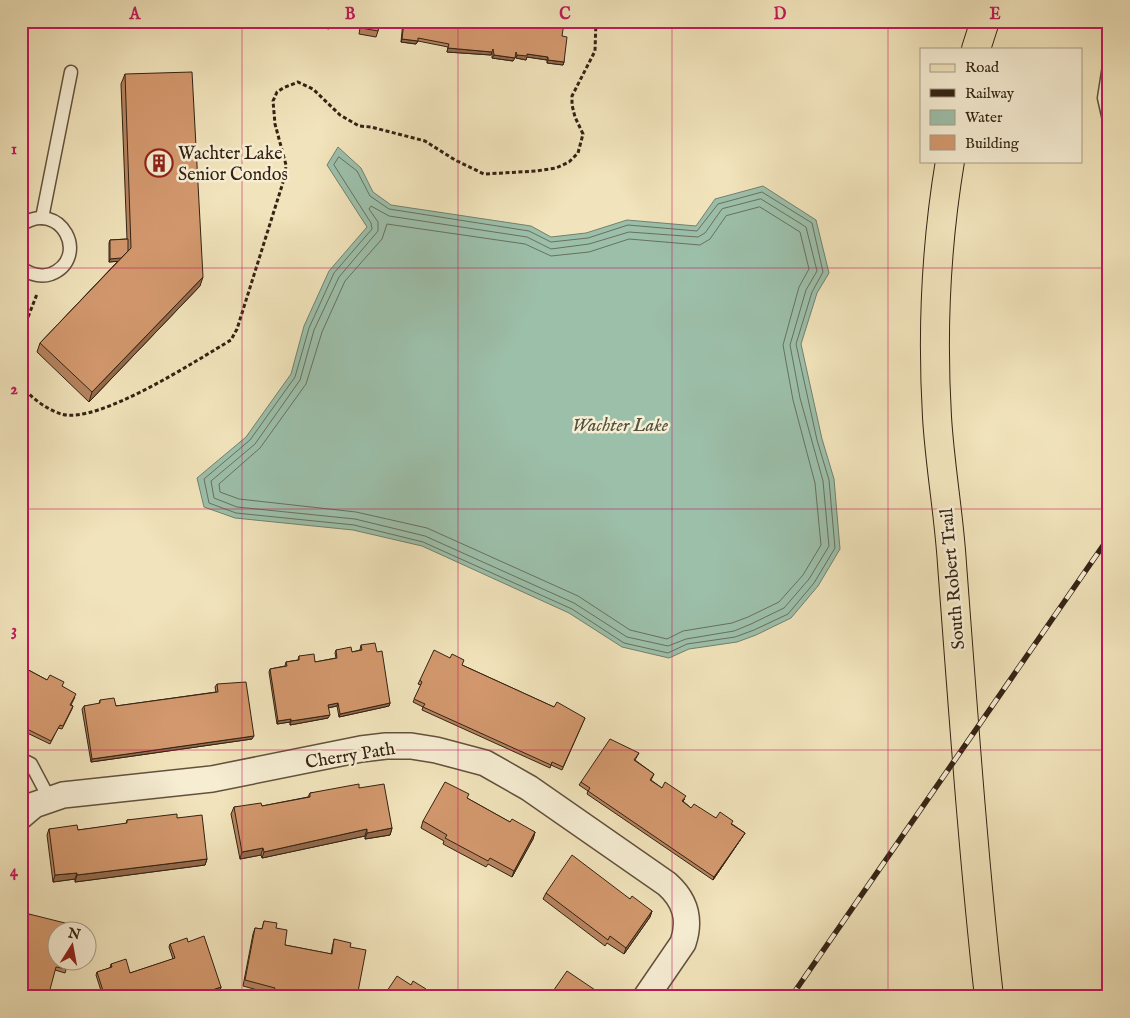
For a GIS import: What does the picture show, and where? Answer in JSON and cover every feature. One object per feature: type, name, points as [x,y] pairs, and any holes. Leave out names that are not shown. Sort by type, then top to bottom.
[{"type":"main road","points":[[976,48],[985,21]]},
{"type":"main road","name":"South Robert Trail","points":[[950,162],[937,282],[934,348],[965,746],[989,997]]},
{"type":"street","name":"Cherry Path","points":[[21,816],[34,805],[63,795],[212,779],[386,746],[436,750],[485,764],[529,788],[667,884],[680,898],[687,915],[686,934],[683,943],[646,997]]},
{"type":"lane","points":[[1109,66],[1104,98],[1109,120]]},
{"type":"lane","points":[[42,218],[71,72]]},
{"type":"lane","points":[[21,225],[28,221],[42,218],[57,222],[64,229],[70,247],[68,257],[63,266],[47,275],[38,275],[21,268]]},
{"type":"lane","points":[[21,759],[31,764],[50,798]]},
{"type":"path","points":[[21,384],[29,395],[61,414],[88,413],[115,405],[231,340],[237,329],[285,176],[286,165],[272,108],[277,92],[283,88],[291,83],[304,84],[340,114],[359,126],[371,127],[425,141],[448,157],[484,174],[556,168],[569,162],[578,153],[582,144],[583,134],[575,117],[572,96],[595,51],[596,21]]},
{"type":"path","points":[[21,335],[37,294]]},
{"type":"water","name":"Wachter Lake","points":[[338,147],[361,168],[373,192],[391,205],[531,226],[551,237],[586,233],[627,220],[696,226],[715,199],[763,186],[816,220],[829,273],[817,293],[801,344],[822,439],[834,479],[840,549],[818,586],[791,618],[737,642],[689,649],[669,658],[622,647],[569,613],[422,546],[353,530],[235,518],[204,507],[197,478],[246,437],[291,374],[304,326],[329,271],[367,227],[327,165]]},
{"type":"building","points":[[359,21],[380,21],[378,31],[361,28],[362,22]]},
{"type":"building","points":[[404,21],[557,21],[564,23],[562,36],[567,37],[564,62],[548,60],[548,57],[527,54],[527,56],[517,55],[516,52],[515,58],[494,55],[493,49],[492,52],[448,48],[449,44],[418,38],[418,41],[402,39]]},
{"type":"building","name":"Wachter Lake Senior Condos","points":[[192,72],[203,277],[92,392],[40,343],[131,248],[125,74]]},
{"type":"building","points":[[128,239],[128,251],[121,258],[110,259],[110,240]]},
{"type":"building","points":[[375,643],[377,652],[382,651],[390,703],[340,714],[338,703],[328,705],[330,715],[278,721],[270,669],[287,666],[286,662],[299,660],[299,656],[314,654],[315,662],[337,658],[336,650],[351,647],[352,652],[362,650],[361,645]]},
{"type":"building","points":[[434,650],[450,658],[452,654],[464,660],[462,665],[554,707],[557,702],[585,718],[563,767],[552,762],[551,765],[423,707],[425,704],[414,699],[422,682],[420,680]]},
{"type":"building","points":[[21,666],[47,680],[50,675],[64,682],[62,686],[76,694],[70,705],[73,706],[63,726],[60,725],[51,741],[21,726]]},
{"type":"building","points":[[246,682],[254,736],[92,759],[84,706],[100,703],[100,700],[114,698],[116,706],[218,692],[217,684]]},
{"type":"building","points":[[610,739],[639,753],[634,760],[654,774],[650,780],[662,788],[665,782],[686,796],[682,801],[691,808],[694,804],[716,818],[720,812],[733,821],[731,824],[745,833],[714,877],[588,791],[590,788],[581,782]]},
{"type":"building","points":[[445,782],[469,794],[467,798],[510,822],[512,819],[535,832],[514,871],[490,858],[488,861],[445,838],[447,835],[423,821]]},
{"type":"building","points":[[359,784],[359,788],[384,784],[392,828],[367,833],[367,829],[264,852],[263,848],[242,852],[234,807],[261,803],[262,806],[310,797],[310,793]]},
{"type":"building","points":[[177,814],[177,818],[202,815],[207,859],[77,875],[77,873],[55,875],[49,829],[77,825],[78,830],[127,823],[127,820]]},
{"type":"building","points":[[572,855],[630,899],[632,896],[652,911],[626,948],[610,936],[608,940],[546,893]]},
{"type":"building","points":[[29,914],[53,920],[48,920],[48,970],[55,970],[48,997],[21,997],[21,947]]},
{"type":"building","points":[[264,921],[277,923],[276,928],[287,930],[285,945],[332,954],[334,939],[351,943],[350,947],[366,950],[357,997],[303,997],[274,991],[275,988],[245,980],[255,928],[262,929]]},
{"type":"building","points":[[204,936],[221,987],[192,997],[105,997],[97,972],[112,967],[111,964],[126,959],[130,973],[175,958],[170,944],[187,938],[188,942]]},
{"type":"building","points":[[567,971],[604,996],[604,997],[549,997]]},
{"type":"building","points":[[397,976],[411,985],[413,981],[426,989],[421,997],[383,997]]},
{"type":"railway","points":[[791,997],[1109,537]]},
{"type":"place","name":"Wachter Lake Senior Condos","points":[[159,163]]}]
